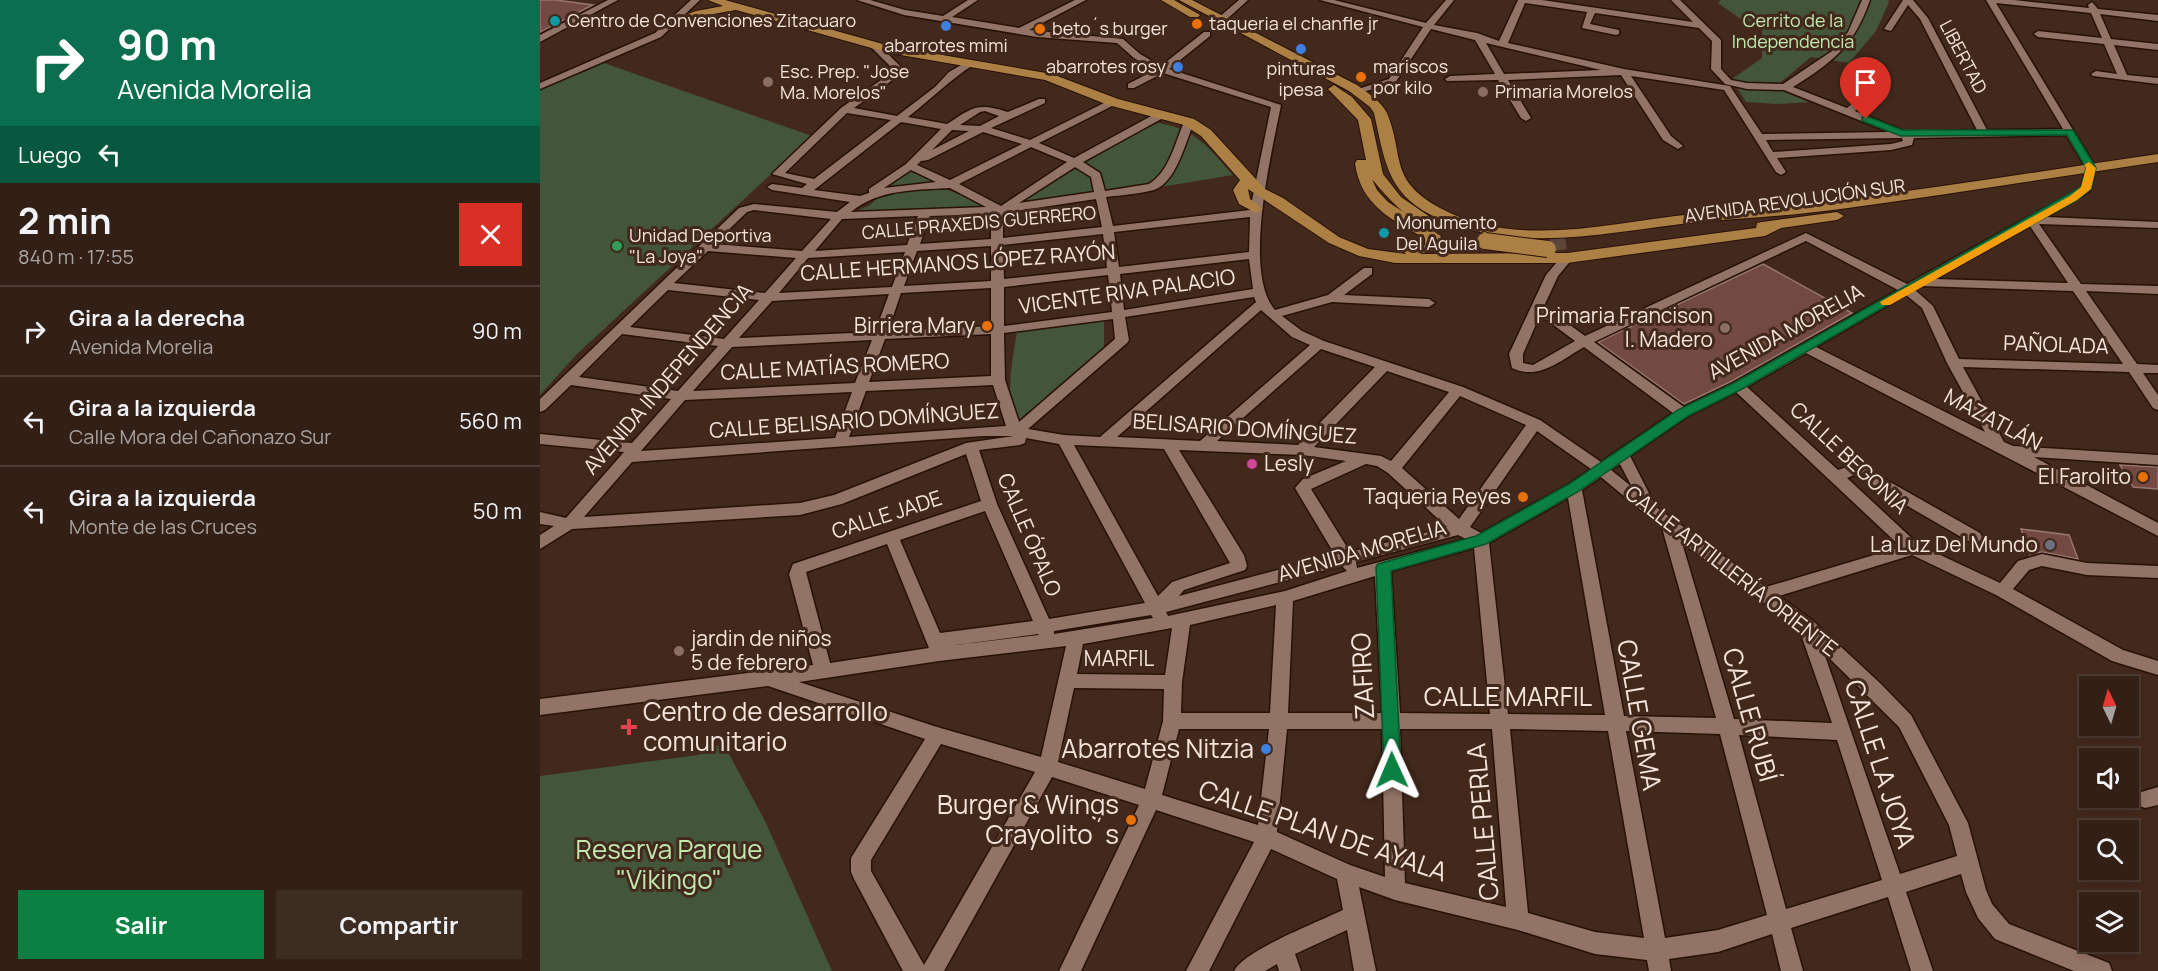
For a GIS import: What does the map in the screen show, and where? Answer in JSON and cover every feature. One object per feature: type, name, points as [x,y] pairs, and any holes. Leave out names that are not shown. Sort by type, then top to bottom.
[{"type":"main road","points":[[713,0],[874,45],[1048,77],[1113,102],[1159,116],[1189,122],[1206,133],[1260,192],[1332,229],[1365,245],[1389,250],[1428,249],[1433,246],[1433,236],[1402,219],[1370,191],[1364,175],[1354,120],[1357,111],[1340,93],[1166,0]]},
{"type":"main road","points":[[1184,0],[1214,26]]},
{"type":"main road","points":[[674,21],[714,10],[743,9]]},
{"type":"main road","name":"AVENIDA REVOLUCIÓN SUR","points":[[1214,26],[1358,92],[1375,105],[1380,114],[1394,172],[1417,199],[1435,211],[1464,223],[1515,234],[1559,235],[1846,204],[2090,173],[2158,168]]},
{"type":"main road","name":"AVENIDA REVOLUCIÓN SUR","points":[[1357,111],[1364,119],[1376,175],[1396,201],[1438,226],[1485,241],[1548,249],[1602,246],[1728,229],[1775,226],[2090,173],[2158,158]]},
{"type":"main road","points":[[1247,180],[1240,190],[1244,201],[1256,211]]},
{"type":"main road","points":[[1278,201],[1324,234],[1364,253],[1426,260],[1567,258],[1765,231],[1775,226]]},
{"type":"main road","points":[[1568,241],[1846,204]]},
{"type":"main road","points":[[1332,229],[1332,233],[1341,239],[1365,249],[1388,254],[1412,256],[1499,249]]},
{"type":"street","points":[[540,39],[614,0]]},
{"type":"street","points":[[540,86],[648,40],[674,21],[696,0]]},
{"type":"street","points":[[861,0],[882,3],[904,12],[947,17],[1020,31],[1120,41],[1137,56],[1162,70],[1276,105],[1256,211],[1255,255],[1261,297],[1104,441]]},
{"type":"street","points":[[947,17],[974,0]]},
{"type":"street","points":[[1020,31],[1083,0]]},
{"type":"street","points":[[1131,86],[1162,70],[1244,0]]},
{"type":"street","points":[[1324,0],[1624,72],[1728,85],[1785,87],[1909,138],[1908,143],[1891,147],[1771,155]]},
{"type":"street","points":[[1358,92],[1392,81],[1429,25],[1450,0]]},
{"type":"street","points":[[1503,43],[1523,0],[1704,26]]},
{"type":"street","points":[[1675,0],[1717,40],[1716,69],[1781,172]]},
{"type":"street","points":[[1785,87],[1826,63],[1849,42],[1866,0]]},
{"type":"street","points":[[1888,29],[1908,0]]},
{"type":"street","name":"LIBERTAD","points":[[1908,0],[1924,18],[1983,132]]},
{"type":"street","points":[[1990,0],[2158,18]]},
{"type":"street","points":[[1990,0],[2070,132],[2090,173]]},
{"type":"street","points":[[2090,0],[2123,76]]},
{"type":"street","points":[[1592,10],[1585,26],[1616,32]]},
{"type":"street","points":[[2038,34],[2158,48]]},
{"type":"street","points":[[1477,36],[1526,118]]},
{"type":"street","points":[[817,183],[777,174],[845,110],[897,71],[874,45]]},
{"type":"street","points":[[804,192],[938,89],[952,74],[970,63]]},
{"type":"street","points":[[1450,79],[1624,72]]},
{"type":"street","points":[[1624,72],[1667,138],[1678,146]]},
{"type":"street","points":[[2096,74],[2158,81]]},
{"type":"street","points":[[1848,112],[1867,95]]},
{"type":"street","points":[[772,187],[861,200],[911,165],[984,129],[1006,115],[1042,100]]},
{"type":"street","points":[[950,185],[1113,102]]},
{"type":"street","points":[[911,165],[949,127],[983,108],[1006,115]]},
{"type":"street","points":[[845,110],[949,127],[984,129],[1032,144],[1076,162],[1096,175],[1108,230],[1119,313]]},
{"type":"street","points":[[999,210],[1076,162],[1159,116]]},
{"type":"street","points":[[540,407],[743,210],[754,207],[838,216],[925,213],[999,210],[1100,196],[1160,184],[1166,176],[1189,122]]},
{"type":"street","points":[[1760,137],[2070,132]]},
{"type":"street","name":"AVENIDA INDEPENDENCIA","points":[[911,165],[981,198],[999,210]]},
{"type":"street","name":"AVENIDA MORELIA","points":[[540,707],[768,680],[937,647],[1047,632],[1076,638],[1159,615],[1182,620],[1285,597],[1481,540],[1574,488],[1683,413],[1807,348],[2073,198],[2086,189],[2090,173]]},
{"type":"street","name":"AVENIDA INDEPENDENCIA","points":[[540,543],[569,524],[838,216],[861,200],[887,191],[929,185],[950,185]]},
{"type":"street","points":[[999,210],[996,284],[999,330],[998,380],[1015,431]]},
{"type":"street","name":"CALLE PRAXEDIS GUERRERO","points":[[704,247],[805,255],[997,242],[1256,211]]},
{"type":"street","points":[[840,442],[925,213]]},
{"type":"street","points":[[2031,220],[2158,225]]},
{"type":"street","points":[[2031,220],[2158,405]]},
{"type":"street","points":[[1567,258],[1552,275],[1516,354],[1517,365],[1525,369],[1536,369],[1585,341],[1804,236],[1914,286],[2078,286],[2158,290]]},
{"type":"street","name":"CALLE HERMANOS LÓPEZ RAYÓN","points":[[664,286],[768,297],[996,284],[1255,255]]},
{"type":"street","points":[[1332,298],[1368,271]]},
{"type":"street","points":[[1914,286],[1927,306],[1954,363],[2002,448],[2158,460]]},
{"type":"street","name":"VICENTE RIVA PALACIO","points":[[620,330],[727,343],[999,330],[1053,325],[1119,313],[1261,297]]},
{"type":"street","name":"CALLE ARTILLERÍA ORIENTE","points":[[1261,297],[1272,315],[1297,334],[1319,344],[1458,390],[1535,423],[1602,468],[1653,513],[1806,625],[1875,689],[1905,722],[1958,823],[1976,892],[1985,911],[2002,932],[2101,971]]},
{"type":"street","points":[[1272,315],[1332,298],[1429,303]]},
{"type":"street","points":[[1538,308],[1683,413]]},
{"type":"street","name":"CALLE BELISARIO DOMÍNGUEZ","points":[[540,439],[631,452],[1015,431],[1034,418],[1122,340],[1119,313]]},
{"type":"street","points":[[1203,446],[1319,344]]},
{"type":"street","name":"MAZATLÁN","points":[[1807,348],[2158,530]]},
{"type":"street","name":"PAÑOLADA","points":[[1954,363],[2158,369]]},
{"type":"street","points":[[1302,450],[1385,365]]},
{"type":"street","name":"CALLE MATÍAS ROMERO","points":[[568,380],[681,396],[998,380]]},
{"type":"street","name":"CALLE BEGONIA","points":[[1738,386],[1913,549],[2002,591],[2118,656],[2158,668]]},
{"type":"street","points":[[1393,469],[1458,390]]},
{"type":"street","points":[[1047,632],[1096,619],[1159,615],[1460,529],[1535,423]]},
{"type":"street","name":"BELISARIO DOMÍNGUEZ","points":[[1015,431],[1064,440],[1302,450],[1381,461],[1460,529],[1481,540]]},
{"type":"street","points":[[540,518],[569,524],[800,508],[837,500],[971,446],[1044,438]]},
{"type":"street","points":[[1064,440],[1159,615]]},
{"type":"street","points":[[1159,615],[1178,586],[1239,566],[1238,558],[1168,444]]},
{"type":"street","name":"CALLE ÓPALO","points":[[971,446],[989,504],[1047,632]]},
{"type":"street","points":[[1622,454],[1653,513]]},
{"type":"street","points":[[1355,575],[1303,488],[1308,483],[1367,458]]},
{"type":"street","points":[[1836,477],[1855,469],[1974,537]]},
{"type":"street","name":"CALLE GEMA","points":[[1574,488],[1614,724],[1658,960]]},
{"type":"street","name":"CALLE JADE","points":[[823,670],[797,574],[799,568],[989,504]]},
{"type":"street","name":"CALLE RUBÍ","points":[[1669,524],[1727,725],[1792,971]]},
{"type":"street","points":[[891,536],[937,647]]},
{"type":"street","name":"CALLE PERLA","points":[[1481,540],[1518,920]]},
{"type":"street","points":[[1765,594],[1913,549]]},
{"type":"street","points":[[2002,591],[2024,565],[2042,560],[2087,569],[2158,572]]},
{"type":"street","name":"ZAFIRO","points":[[1383,567],[1391,722],[1395,890]]},
{"type":"street","points":[[1197,971],[1267,837],[1279,722],[1285,597]]},
{"type":"street","points":[[1070,971],[1151,801],[1172,721],[1173,682],[1182,620]]},
{"type":"street","name":"CALLE LA JOYA","points":[[1806,625],[1844,732],[1922,971]]},
{"type":"street","points":[[932,971],[1048,767],[1076,638]]},
{"type":"street","name":"CALLE PLAN DE AYALA","points":[[768,680],[1267,837],[1346,873],[1395,890],[1518,920],[1658,960],[1970,862]]},
{"type":"street","name":"MARFIL","points":[[1065,681],[1173,682]]},
{"type":"street","name":"CALLE MARFIL","points":[[1172,721],[1500,721],[1727,725],[1844,732]]},
{"type":"street","points":[[915,971],[861,872],[861,858],[937,735]]},
{"type":"street","points":[[1346,873],[1365,971]]},
{"type":"street","points":[[1245,971],[1282,949],[1354,916]]},
{"type":"street","points":[[1282,949],[1290,971]]},
{"type":"green space","name":"Cerrito de la Independencia","points":[[1721,0],[1888,0],[1889,2],[1876,31],[1849,63],[1811,57],[1781,82],[1779,87],[1785,92],[1809,102],[1778,104],[1746,102],[1732,79],[1762,58],[1762,24],[1742,20],[1718,3]]},
{"type":"green space","name":"Unidad Deportiva \"La Joya\"","points":[[604,63],[812,136],[576,355],[540,395],[540,90]]},
{"type":"green space","points":[[1158,123],[1183,130],[1201,141],[1233,175],[1148,189],[1014,206],[1127,138]]},
{"type":"green space","points":[[906,171],[975,200],[992,210],[848,215],[870,205]]},
{"type":"green space","points":[[1104,318],[1104,350],[1018,427],[1013,417],[1010,393],[1017,331]]},
{"type":"green space","name":"Reserva Parque \"Vikingo\"","points":[[723,743],[765,821],[832,971],[540,971],[540,776],[698,755]]},
{"type":"building","name":"Centro de Convenciones Zitacuaro","points":[[540,0],[556,0],[593,5],[540,32]]},
{"type":"building","name":"Primaria Francison I. Madero","points":[[1763,264],[1852,313],[1732,381],[1684,404],[1598,342]]},
{"type":"building","name":"El Farolito","points":[[2120,465],[2158,467],[2158,489],[2133,487]]},
{"type":"building","name":"La Luz Del Mundo","points":[[2021,529],[2069,535],[2078,559],[2042,552],[2030,555]]},
{"type":"tunnel","points":[[1526,246],[1568,241]]},
{"type":"slow traffic","points":[[1886,302],[2073,198],[2086,189],[2091,168],[2089,165]]},
{"type":"place","name":"Centro de Convenciones Zitacuaro","points":[[555,21]]},
{"type":"place","name":"taqueria el chanfle jr","points":[[1197,24]]},
{"type":"place","name":"abarrotes mimi","points":[[946,26]]},
{"type":"place","name":"beto´s burger","points":[[1040,29]]},
{"type":"place","name":"pinturas ipesa","points":[[1301,49]]},
{"type":"place","name":"abarrotes rosy","points":[[1178,67]]},
{"type":"place","name":"mariscos por kilo","points":[[1361,77]]},
{"type":"place","name":"Esc. Prep. \"Jose Ma. Morelos\"","points":[[768,82]]},
{"type":"place","name":"Primaria Morelos","points":[[1483,92]]},
{"type":"place","name":"Monumento Del Aguila","points":[[1384,233]]},
{"type":"place","name":"Unidad Deportiva \"La Joya\"","points":[[617,246]]},
{"type":"place","name":"Birriera Mary","points":[[987,326]]},
{"type":"place","name":"Primaria Francison I. Madero","points":[[1725,328]]},
{"type":"place","name":"Lesly","points":[[1252,464]]},
{"type":"place","name":"El Farolito","points":[[2143,477]]},
{"type":"place","name":"Taqueria Reyes","points":[[1523,497]]},
{"type":"place","name":"La Luz Del Mundo","points":[[2050,545]]},
{"type":"place","name":"jardin de niños 5 de febrero","points":[[679,651]]},
{"type":"place","name":"Centro de desarrollo comunitario","points":[[629,727]]},
{"type":"place","name":"Abarrotes Nitzia","points":[[1266,749]]},
{"type":"place","name":"Burger & Wings Crayolito´s","points":[[1131,820]]},
{"type":"route","points":[[1392,770],[1383,567],[1481,540],[1574,488],[1683,413],[1738,386],[1828,336],[2086,189],[2091,168],[2070,132],[1901,133],[1866,119]]}]
